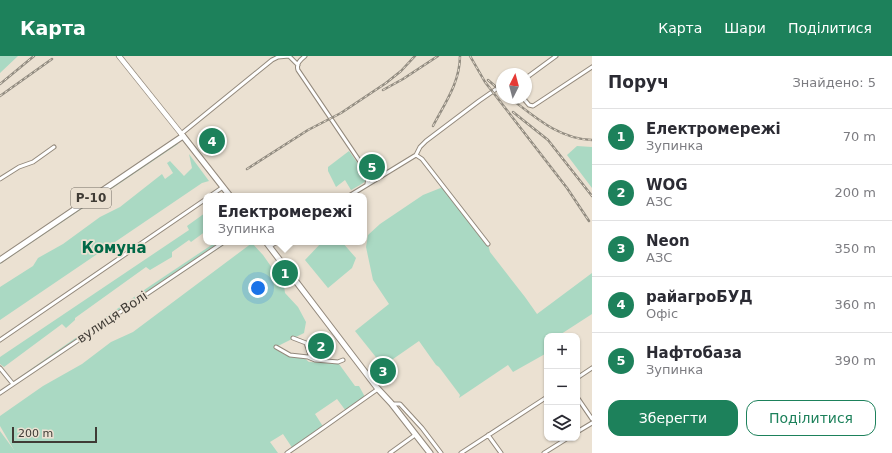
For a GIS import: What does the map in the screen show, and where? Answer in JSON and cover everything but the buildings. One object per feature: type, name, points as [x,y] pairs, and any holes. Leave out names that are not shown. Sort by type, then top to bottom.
[{"type":"main road","points":[[119,56],[228,193]]},
{"type":"main road","name":"Р-10","points":[[0,260],[182,135]]},
{"type":"main road","points":[[269,247],[378,389],[430,453]]},
{"type":"street","points":[[182,135],[272,60],[289,56],[298,65]]},
{"type":"street","points":[[305,56],[300,60],[298,70],[367,172],[367,184]]},
{"type":"street","points":[[532,74],[556,56]]},
{"type":"street","points":[[528,104],[533,106],[592,67]]},
{"type":"street","points":[[354,193],[416,154],[426,141],[496,89]]},
{"type":"street","points":[[0,179],[18,167],[33,162],[54,147]]},
{"type":"street","points":[[416,154],[422,159],[488,244]]},
{"type":"street","points":[[367,172],[376,170],[382,176]]},
{"type":"street","points":[[214,193],[223,187]]},
{"type":"street","points":[[0,340],[203,201]]},
{"type":"street","name":"вулиця Волі","points":[[0,393],[220,245]]},
{"type":"street","points":[[293,338],[306,344],[311,358]]},
{"type":"street","points":[[276,348],[290,356],[338,362],[342,360]]},
{"type":"street","points":[[0,368],[13,384]]},
{"type":"street","points":[[580,376],[592,368]]},
{"type":"street","points":[[287,453],[324,428],[346,410],[378,389]]},
{"type":"street","points":[[461,453],[544,399]]},
{"type":"street","points":[[580,402],[592,419]]},
{"type":"street","points":[[391,404],[400,404],[422,428],[441,453]]},
{"type":"street","points":[[580,430],[592,423]]},
{"type":"street","points":[[390,453],[415,435]]},
{"type":"street","points":[[488,435],[501,453]]},
{"type":"street","points":[[544,453],[563,441]]},
{"type":"green space","points":[[0,56],[18,56],[0,73]]},
{"type":"green space","points":[[176,143],[178,144],[0,264],[0,261]]},
{"type":"green space","points":[[577,146],[592,147],[592,188],[567,155]]},
{"type":"green space","points":[[349,151],[364,172],[366,181],[351,190],[345,180],[336,187],[328,171],[328,167]]},
{"type":"green space","points":[[189,154],[209,181],[202,183],[0,320],[0,287],[33,266],[38,258],[63,244],[100,217],[120,207],[162,174],[165,179],[173,173],[167,163],[170,161],[184,176],[192,168]]},
{"type":"green space","points":[[443,187],[488,244],[490,252],[537,314],[592,273],[592,314],[563,333],[544,333],[544,355],[513,372],[508,365],[459,398],[460,395],[419,341],[383,366],[355,331],[389,304],[373,280],[366,247],[368,235],[380,224],[423,195]]},
{"type":"green space","points":[[203,214],[203,233],[191,242],[189,240],[172,252],[172,257],[150,270],[146,267],[75,318],[75,320],[66,328],[62,324],[4,367],[0,364],[0,357],[189,230],[187,226]]},
{"type":"green space","points":[[212,245],[216,245],[14,381]]},
{"type":"green space","points":[[221,245],[224,245],[0,395]]},
{"type":"green space","points":[[249,245],[254,245],[263,255],[284,285],[285,293],[298,307],[306,322],[304,333],[274,348],[285,355],[304,358],[309,362],[339,364],[355,386],[359,386],[365,397],[346,411],[337,399],[315,414],[324,428],[293,449],[283,434],[270,442],[278,453],[0,453],[0,431],[14,450],[0,426],[0,416],[43,386],[82,364],[111,342],[133,332]]},
{"type":"green space","points":[[319,245],[345,245],[356,258],[352,268],[328,288],[305,260]]},
{"type":"railway","points":[[0,84],[34,56]]},
{"type":"railway","points":[[247,169],[308,130],[341,113],[386,83],[401,71],[415,56]]},
{"type":"railway","points":[[383,90],[438,56]]},
{"type":"railway","points":[[433,126],[455,84],[460,56]]},
{"type":"railway","points":[[470,56],[485,82],[567,188],[589,221]]},
{"type":"railway","points":[[0,96],[52,59]]},
{"type":"railway","points":[[488,80],[496,87]]},
{"type":"railway","points":[[518,104],[548,126],[558,131],[580,139],[592,140]]},
{"type":"railway","points":[[513,112],[548,140],[592,196]]},
{"type":"place","name":"райагроБУД","points":[[212,141]]},
{"type":"place","name":"Нафтобаза","points":[[372,167]]},
{"type":"place","name":"Електромережі","points":[[285,273]]},
{"type":"place","name":"WOG","points":[[321,346]]},
{"type":"place","name":"Neon","points":[[383,371]]},
{"type":"district","name":"Комуна","points":[[114,248]]}]
